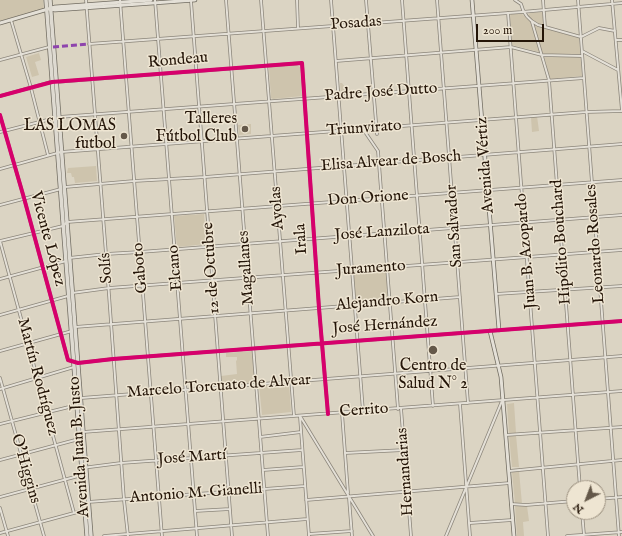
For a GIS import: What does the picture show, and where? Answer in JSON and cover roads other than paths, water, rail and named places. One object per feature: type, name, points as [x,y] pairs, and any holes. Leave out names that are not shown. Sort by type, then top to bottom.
[{"type":"main road","name":"Avenida Juan B. Justo","points":[[46,0],[52,9]]},
{"type":"main road","name":"Avenida Juan B. Justo","points":[[50,0],[52,9],[51,47],[62,188],[63,226],[75,327],[76,362],[74,368],[79,439],[84,468]]},
{"type":"main road","name":"Avenida Juan B. Justo","points":[[62,188],[70,257],[71,332],[76,362],[83,432],[87,536]]},
{"type":"main road","name":"Avenida Juan B. Justo","points":[[84,475],[91,536]]},
{"type":"street","name":"Solís","points":[[86,0],[109,288],[121,463],[128,535]]},
{"type":"street","points":[[0,23],[52,9],[151,0]]},
{"type":"street","name":"12 de Octubre","points":[[191,0],[232,536]]},
{"type":"street","points":[[120,3],[195,0]]},
{"type":"street","name":"Magallanes","points":[[226,0],[268,536]]},
{"type":"street","name":"Ayolas","points":[[261,0],[294,416]]},
{"type":"street","points":[[296,0],[298,28]]},
{"type":"street","points":[[331,0],[363,411]]},
{"type":"street","points":[[366,0],[377,134]]},
{"type":"street","points":[[402,0],[433,406]]},
{"type":"street","name":"San Salvador","points":[[437,0],[468,403]]},
{"type":"street","name":"Avenida Vértiz","points":[[472,0],[499,330]]},
{"type":"street","points":[[515,0],[521,4],[522,12],[532,22],[545,27],[581,36],[600,27],[615,31]]},
{"type":"street","points":[[543,0],[545,27]]},
{"type":"street","name":"Leonardo Rosales","points":[[578,0],[619,536]]},
{"type":"street","points":[[612,0],[622,111]]},
{"type":"street","name":"Elcano","points":[[155,2],[197,536]]},
{"type":"street","name":"Gaboto","points":[[120,3],[162,536]]},
{"type":"street","name":"Posadas","points":[[89,44],[438,17],[522,12],[622,3]]},
{"type":"street","name":"Juan B. Azopardo","points":[[508,13],[536,362],[548,536]]},
{"type":"street","points":[[11,20],[31,88],[48,155]]},
{"type":"street","name":"Hipólito Bouchard","points":[[532,22],[549,80],[580,480]]},
{"type":"street","points":[[616,40],[622,40]]},
{"type":"street","points":[[0,60],[51,47]]},
{"type":"street","points":[[336,61],[511,48],[542,55],[582,56]]},
{"type":"street","points":[[582,51],[618,70]]},
{"type":"street","name":"Rondeau","points":[[0,96],[54,82],[302,63]]},
{"type":"street","name":"Irala","points":[[302,63],[328,414]]},
{"type":"street","name":"Padre José Dutto","points":[[0,132],[57,117],[269,100],[374,94],[584,78]]},
{"type":"street","name":"Triunvirato","points":[[0,169],[59,152],[586,112],[622,111]]},
{"type":"street","name":"Vicente López","points":[[0,115],[68,360],[76,362]]},
{"type":"street","name":"Hernandarias","points":[[363,129],[377,149],[379,163],[395,374],[400,408],[411,536]]},
{"type":"street","name":"Elisa Alvear de Bosch","points":[[0,205],[62,188],[100,184],[622,144]]},
{"type":"street","name":"Don Orione","points":[[67,222],[622,180]]},
{"type":"street","name":"José Lanzilota","points":[[70,257],[622,215]]},
{"type":"street","points":[[0,241],[63,226],[67,222]]},
{"type":"street","name":"Martín Rodríguez","points":[[0,241],[74,513]]},
{"type":"street","name":"Juramento","points":[[0,315],[52,301],[70,294],[109,288],[622,250]]},
{"type":"street","points":[[0,279],[66,261],[70,257]]},
{"type":"street","points":[[496,294],[622,286]]},
{"type":"street","name":"Alejandro Korn","points":[[75,327],[460,297]]},
{"type":"street","name":"José Hernández","points":[[76,362],[392,337],[622,321]]},
{"type":"street","points":[[0,351],[71,332],[75,327]]},
{"type":"street","points":[[490,331],[499,365],[514,536]]},
{"type":"street","name":"Marcelo Torcuato de Alvear","points":[[80,398],[622,356]]},
{"type":"street","points":[[1,388],[74,368]]},
{"type":"street","name":"O'Higgins","points":[[0,378],[1,388],[12,420],[44,536]]},
{"type":"street","name":"Cerrito","points":[[83,432],[622,391]]},
{"type":"street","points":[[0,424],[77,405],[80,398]]},
{"type":"street","points":[[446,536],[503,400]]},
{"type":"street","points":[[460,404],[470,536]]},
{"type":"street","points":[[342,413],[352,536]]},
{"type":"street","points":[[300,416],[304,486],[309,535],[352,531]]},
{"type":"street","points":[[300,416],[373,536]]},
{"type":"street","points":[[506,435],[622,427]]},
{"type":"street","points":[[0,460],[79,439],[83,432]]},
{"type":"street","points":[[260,437],[301,432]]},
{"type":"street","name":"José Martí","points":[[84,468],[121,463],[302,450]]},
{"type":"street","points":[[345,453],[404,450]]},
{"type":"street","points":[[509,471],[622,460]]},
{"type":"street","points":[[263,470],[304,467]]},
{"type":"street","points":[[0,497],[84,475]]},
{"type":"street","points":[[306,500],[510,483]]},
{"type":"street","name":"Antonio M. Gianelli","points":[[88,502],[304,486]]},
{"type":"street","points":[[606,499],[622,497]]},
{"type":"street","points":[[0,533],[85,510],[88,502]]},
{"type":"street","points":[[511,504],[526,505],[566,502]]},
{"type":"street","points":[[0,508],[8,536]]},
{"type":"street","points":[[195,511],[230,509]]},
{"type":"street","points":[[104,536],[307,519]]},
{"type":"street","points":[[469,523],[512,520]]},
{"type":"street","points":[[583,520],[584,535]]},
{"type":"street","points":[[567,536],[622,532]]},
{"type":"place","name":"Talleres Fútbol Club","points":[[245,129]]},
{"type":"place","name":"LAS LOMAS futbol","points":[[124,136]]},
{"type":"place","name":"Centro de Salud N° 2","points":[[433,350]]}]
